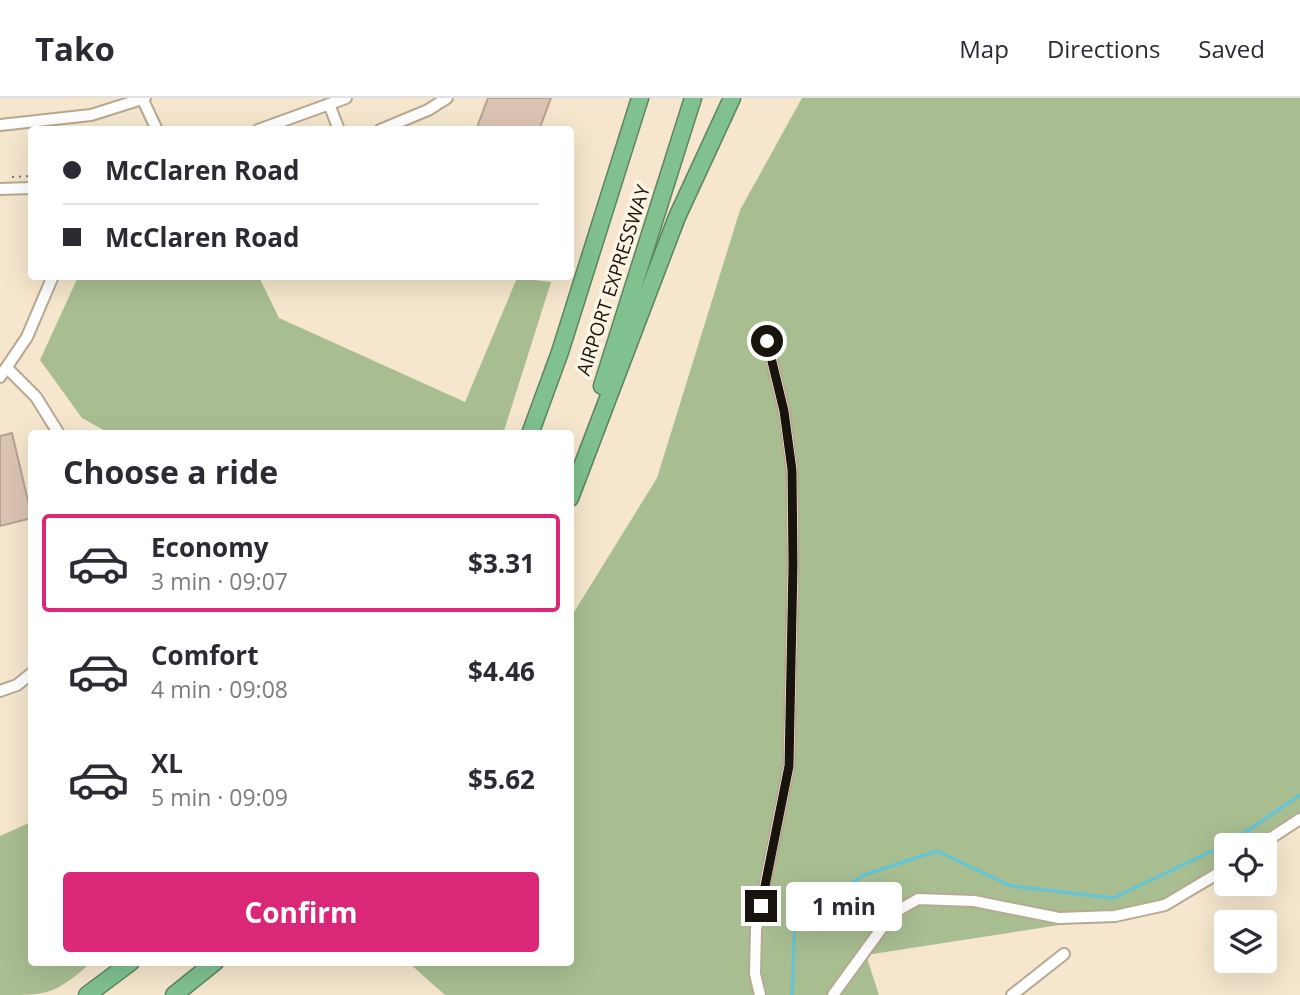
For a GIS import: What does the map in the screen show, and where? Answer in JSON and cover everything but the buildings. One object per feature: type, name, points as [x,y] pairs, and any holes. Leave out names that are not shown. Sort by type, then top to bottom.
[{"type":"highway","points":[[560,352],[634,98]]},
{"type":"highway","name":"AIRPORT EXPRESSWAY","points":[[531,430],[560,352],[640,98]]},
{"type":"highway","name":"AIRPORT EXPRESSWAY","points":[[574,463],[604,379],[693,98]]},
{"type":"highway","points":[[574,487],[677,217],[732,98]]},
{"type":"highway","points":[[86,995],[126,966]]},
{"type":"highway","points":[[174,995],[210,966]]},
{"type":"street","points":[[0,124],[72,118],[143,98],[155,126]]},
{"type":"street","points":[[269,126],[346,98]]},
{"type":"street","points":[[390,126],[428,110],[447,98]]},
{"type":"street","points":[[329,104],[337,126]]},
{"type":"street","points":[[0,189],[28,188]]},
{"type":"street","points":[[51,280],[27,337],[4,373],[36,397],[57,430]]},
{"type":"street","points":[[760,995],[755,974],[756,929],[789,766],[793,565],[792,470],[784,411],[767,341]]},
{"type":"street","points":[[0,691],[17,685],[28,676]]},
{"type":"street","points":[[1277,834],[1300,818]]},
{"type":"street","points":[[833,995],[892,914],[918,899],[974,901],[1059,918],[1115,916],[1165,905],[1214,875]]},
{"type":"street","points":[[1012,995],[1064,954]]},
{"type":"path","points":[[9,177],[28,176]]},
{"type":"green space","points":[[802,98],[1300,98],[1300,826],[1277,839],[1277,833],[1214,833],[1214,874],[1137,913],[866,955],[879,995],[445,995],[412,966],[574,966],[574,612],[657,478],[740,210]]},
{"type":"green space","points":[[77,280],[260,280],[279,318],[465,402],[516,280],[551,282],[504,430],[104,430],[82,418],[40,360]]},
{"type":"green space","points":[[28,823],[28,966],[87,966],[50,991],[0,995],[0,836]]},
{"type":"waterway","points":[[792,995],[795,920],[864,875],[937,851],[1011,886],[1113,898],[1231,842],[1300,795]]},
{"type":"route","points":[[761,906],[789,766],[793,565],[792,470],[784,411],[767,341]]}]
